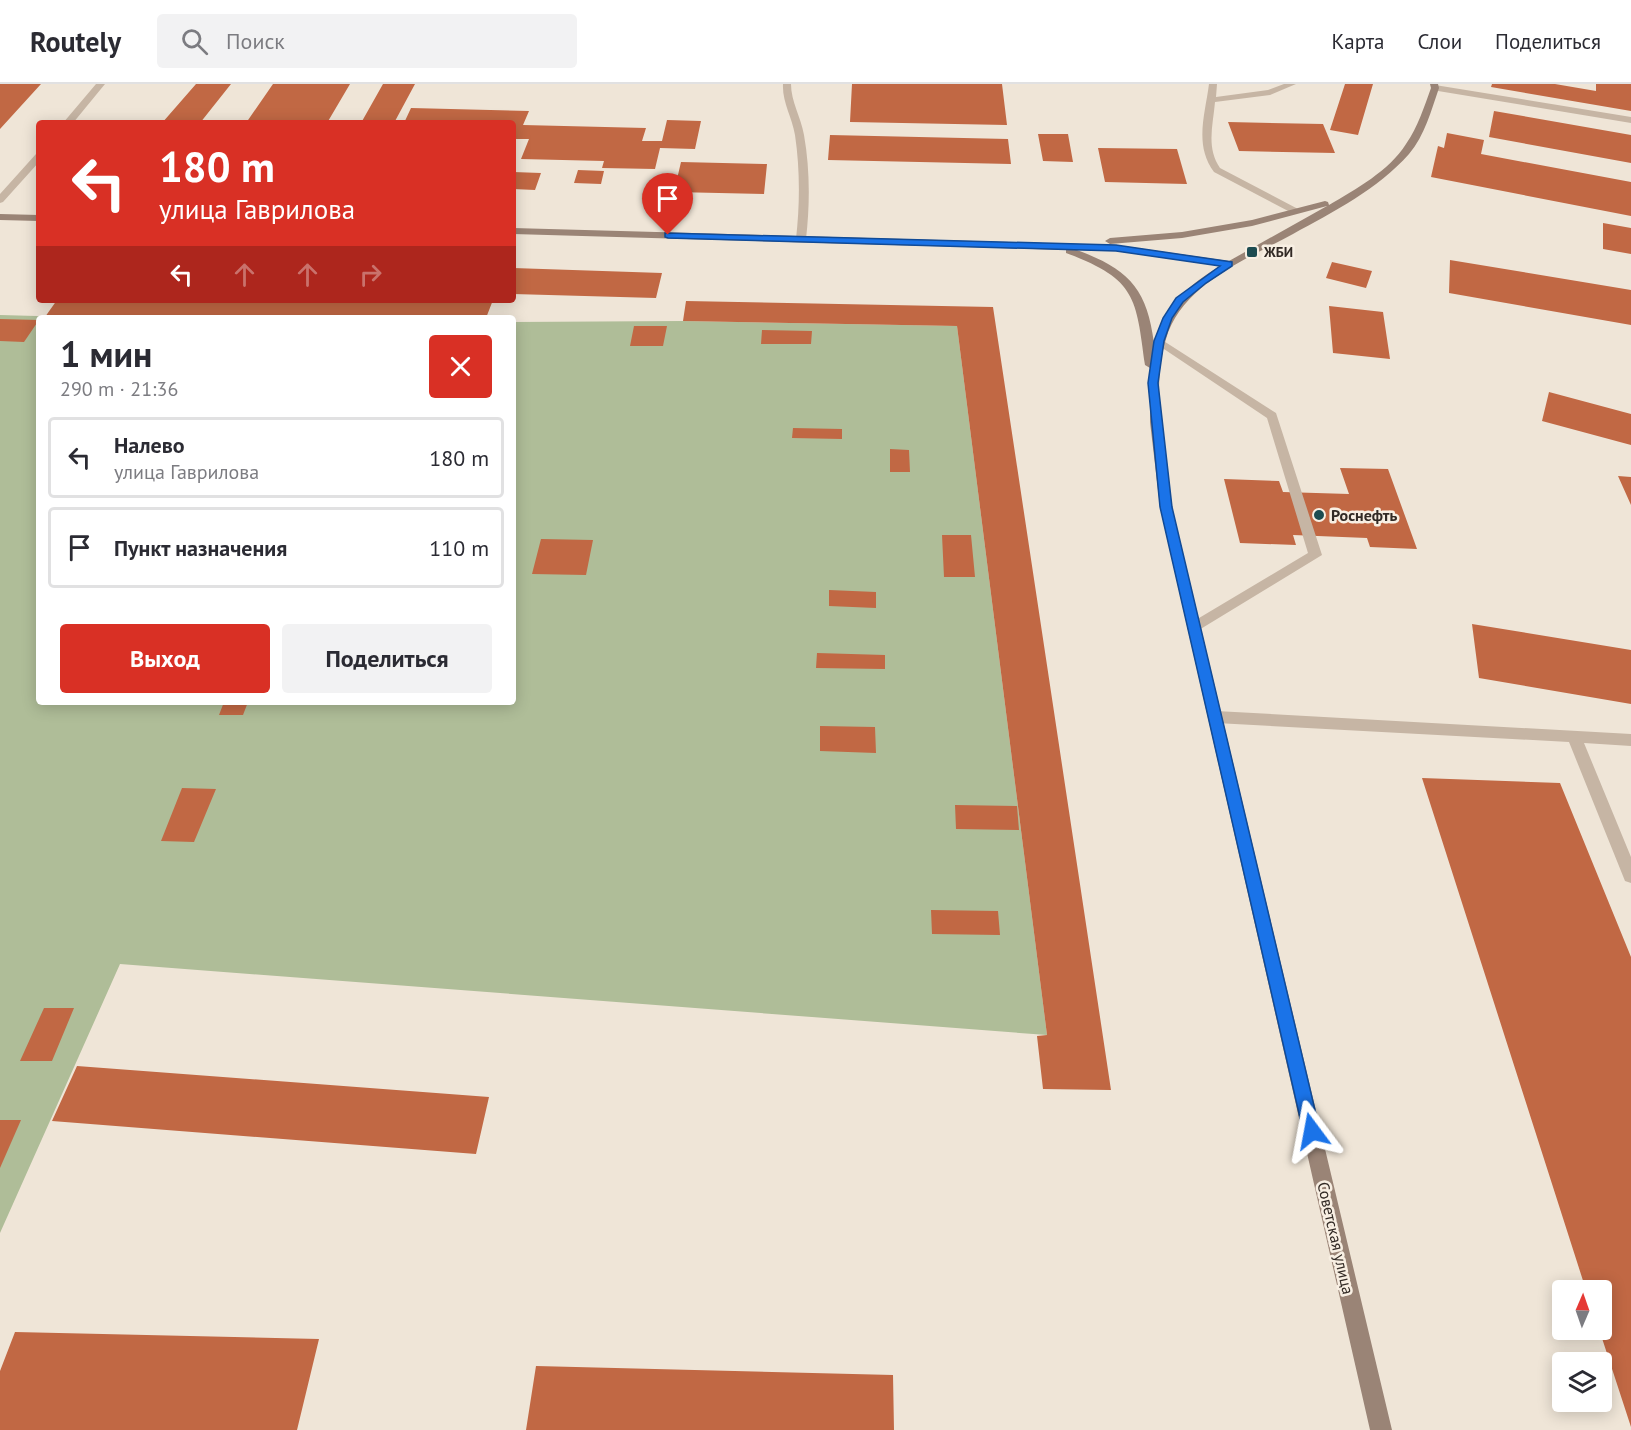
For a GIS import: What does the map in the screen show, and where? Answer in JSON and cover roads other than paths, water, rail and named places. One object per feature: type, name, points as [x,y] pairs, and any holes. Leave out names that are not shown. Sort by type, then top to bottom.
[{"type":"main road","name":"Советская улица","points":[[1381,1430],[1166,507],[1153,383],[1159,341],[1167,318],[1180,300],[1202,281],[1228,264],[1343,199],[1389,168],[1407,150],[1419,131],[1435,86]]},
{"type":"main road","points":[[1056,246],[1182,235],[1251,223],[1343,199]]},
{"type":"main road","points":[[0,217],[36,218]]},
{"type":"main road","points":[[516,231],[1116,248],[1228,264]]},
{"type":"main road","points":[[1056,246],[1100,262],[1124,279],[1136,295],[1141,305],[1153,383]]},
{"type":"lane","points":[[71,120],[101,84]]},
{"type":"lane","points":[[787,84],[786,92],[798,131],[806,205],[801,239]]},
{"type":"lane","points":[[1213,84],[1206,147],[1209,159],[1217,171],[1295,211]]},
{"type":"lane","points":[[1211,100],[1270,92],[1292,84]]},
{"type":"lane","points":[[1435,86],[1631,120]]},
{"type":"lane","points":[[0,200],[36,159]]},
{"type":"lane","points":[[1159,341],[1272,416],[1315,555],[1194,628]]},
{"type":"lane","points":[[1216,717],[1631,740]]},
{"type":"lane","points":[[1574,737],[1631,876]]},
{"type":"place","name":"ЖБИ","points":[[1252,252]]},
{"type":"place","name":"Роснефть","points":[[1319,515]]}]
